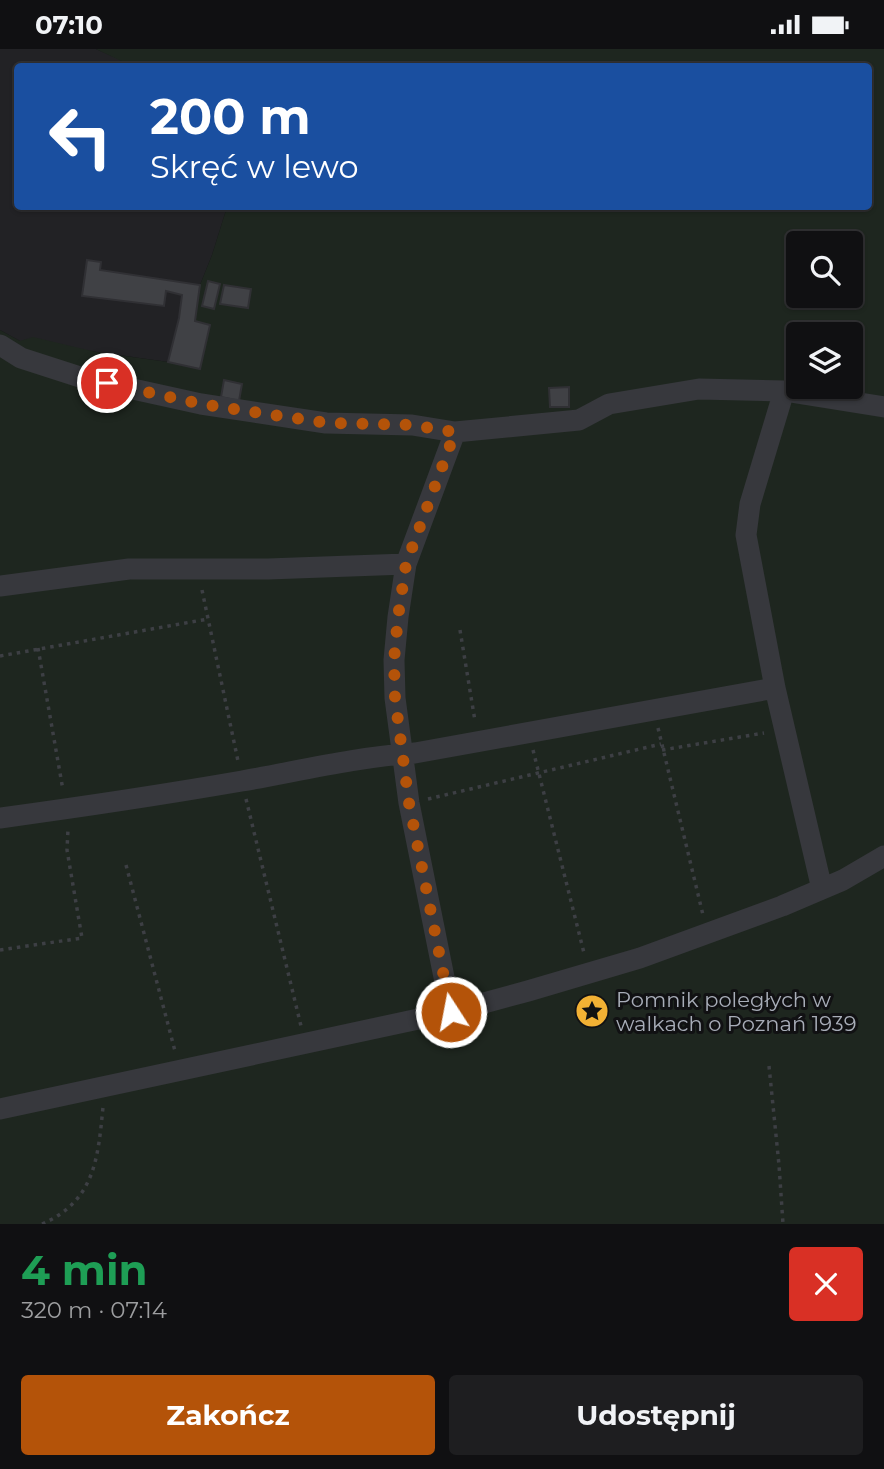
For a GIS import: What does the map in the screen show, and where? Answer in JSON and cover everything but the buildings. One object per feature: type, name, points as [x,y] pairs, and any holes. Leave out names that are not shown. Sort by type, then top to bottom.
[{"type":"street","points":[[0,345],[21,358],[83,378],[201,404],[327,423],[412,425],[455,432],[579,420],[609,404],[699,389],[784,391],[884,407]]},
{"type":"street","points":[[784,391],[750,504],[746,535],[775,688],[822,889]]},
{"type":"street","points":[[451,1012],[401,754],[394,660],[406,564],[455,432]]},
{"type":"street","points":[[0,586],[130,569],[268,569],[406,564]]},
{"type":"street","points":[[0,818],[415,753],[775,688]]},
{"type":"street","points":[[0,1109],[451,1012],[589,973],[640,958],[782,906],[843,880],[884,856]]},
{"type":"path","points":[[197,568],[242,781],[306,1043]]},
{"type":"path","points":[[0,656],[208,619]]},
{"type":"path","points":[[460,630],[475,724]]},
{"type":"path","points":[[0,950],[82,938],[67,850],[69,831],[66,809],[38,648]]},
{"type":"path","points":[[654,709],[707,933]]},
{"type":"path","points":[[662,750],[785,730]]},
{"type":"path","points":[[529,731],[589,973]]},
{"type":"path","points":[[409,803],[661,744]]},
{"type":"path","points":[[126,865],[180,1070]]},
{"type":"path","points":[[769,1066],[783,1224]]},
{"type":"path","points":[[42,1224],[60,1216],[85,1190],[99,1152],[103,1087]]},
{"type":"shaded area","points":[[0,49],[96,49],[127,63],[14,63],[14,210],[226,210],[200,285],[195,321],[210,325],[200,369],[20,341],[0,330]]},
{"type":"shaded area","points":[[96,49],[884,49],[884,1224],[0,1224],[0,330],[20,341],[33,337],[96,352],[200,369],[210,325],[195,321],[200,285],[226,210],[872,210],[872,63],[126,63]]},
{"type":"place","name":"Pomnik poległych w walkach o Poznań 1939","points":[[592,1011]]},
{"type":"route","points":[[107,383],[201,404],[327,423],[412,425],[455,432],[406,564],[394,660],[401,754],[451,1012]]}]
